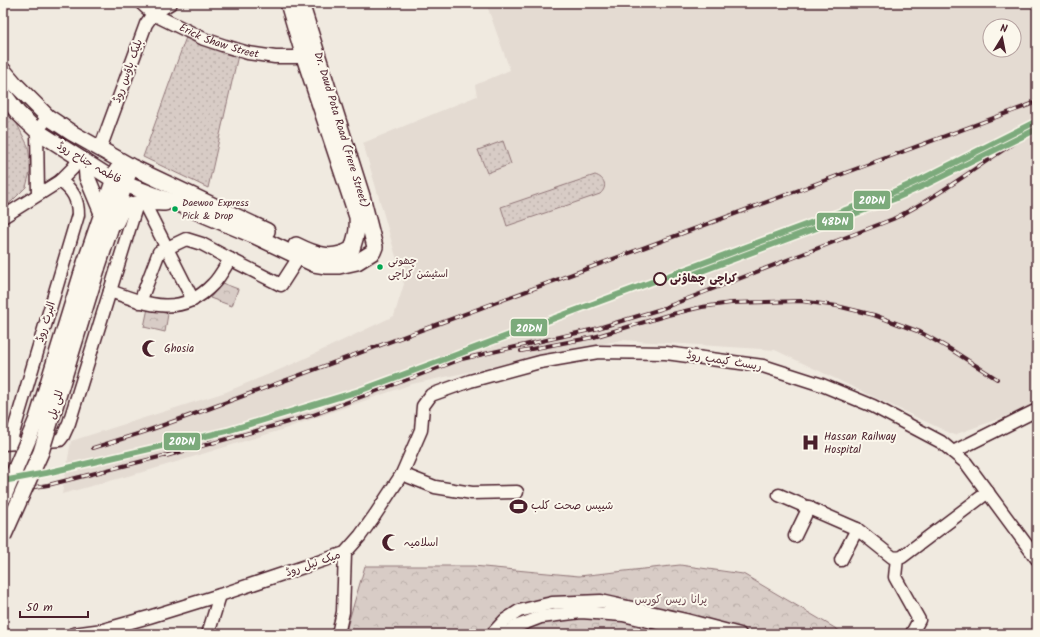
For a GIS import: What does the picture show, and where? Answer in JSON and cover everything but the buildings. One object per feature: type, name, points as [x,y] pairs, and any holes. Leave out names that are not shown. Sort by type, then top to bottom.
[{"type":"main road","name":"Dr. Daud Pota Road (Frere Street)","points":[[288,3],[304,57],[357,217],[357,235],[353,246]]},
{"type":"main road","name":"Dr. Daud Pota Road (Frere Street)","points":[[301,3],[370,226],[375,247],[373,252],[368,256]]},
{"type":"main road","name":"فاطمہ جناح روڈ","points":[[3,70],[14,84],[48,117],[126,163],[318,254],[328,256],[343,254],[352,249],[353,246]]},
{"type":"main road","name":"فاطمہ جناح روڈ","points":[[3,94],[18,113],[37,131],[83,161],[119,181],[255,236],[314,264],[339,266],[357,262],[368,256]]},
{"type":"main road","points":[[83,161],[87,177],[102,213]]},
{"type":"main road","points":[[91,266],[102,213],[119,181],[126,163]]},
{"type":"main road","points":[[102,253],[119,181]]},
{"type":"main road","points":[[91,266],[102,253],[122,211],[131,206],[141,204],[176,203]]},
{"type":"main road","name":"للی پل","points":[[3,498],[37,419],[91,266]]},
{"type":"main road","name":"للی پل","points":[[3,537],[41,452],[91,266]]},
{"type":"street","name":"Erick Shaw Street","points":[[141,3],[153,14],[204,39],[248,53],[275,57],[304,57]]},
{"type":"street","name":"بلیک ہاؤس روڈ","points":[[100,149],[146,24],[153,14],[171,3]]},
{"type":"street","points":[[38,194],[37,131],[48,117]]},
{"type":"street","points":[[3,217],[60,181],[73,168],[83,161]]},
{"type":"street","name":"البرٹ روڈ","points":[[6,443],[78,215],[78,206],[74,194],[60,181]]},
{"type":"street","points":[[6,443],[60,440],[63,436],[69,423],[110,292],[141,204]]},
{"type":"street","points":[[141,204],[167,249],[193,300]]},
{"type":"street","points":[[140,302],[159,252],[186,239],[202,244],[281,285],[299,257]]},
{"type":"street","points":[[110,292],[140,302],[166,307],[193,300],[214,283],[230,259]]},
{"type":"street","name":"ریسٹ کیمپ روڈ","points":[[402,474],[421,430],[423,406],[431,396],[470,381],[540,362],[598,352],[666,353],[763,366],[822,385],[873,406],[941,442],[966,463],[1037,559]]},
{"type":"street","points":[[953,452],[1037,410]]},
{"type":"street","points":[[402,474],[435,487],[472,493],[517,492]]},
{"type":"street","name":"میک نیل روڈ","points":[[73,634],[103,630],[220,595],[345,553],[372,520],[402,474]]},
{"type":"street","points":[[779,495],[857,528],[892,557],[897,558],[902,557],[988,492]]},
{"type":"street","points":[[795,536],[809,507]]},
{"type":"street","points":[[841,560],[857,528]]},
{"type":"street","points":[[338,634],[343,612],[345,553]]},
{"type":"street","points":[[897,558],[894,577],[919,620],[912,634]]},
{"type":"street","points":[[208,634],[220,595]]},
{"type":"street","points":[[492,634],[505,620],[519,611],[552,603],[601,601],[740,634]]},
{"type":"street","points":[[507,634],[515,627],[541,617],[581,612],[623,615],[703,634]]},
{"type":"shaded area","points":[[486,3],[1037,3],[1037,405],[954,435],[775,350],[621,340],[412,384],[281,430],[150,470],[62,494],[71,441],[226,392],[293,364],[394,316],[404,284],[363,143],[477,96],[475,85],[510,70]]},
{"type":"green space","points":[[186,37],[238,55],[208,188],[143,157]]},
{"type":"green space","points":[[3,96],[28,146],[30,172],[26,187],[9,204],[3,206]]},
{"type":"green space","points":[[503,141],[511,164],[487,173],[478,150]]},
{"type":"green space","points":[[595,175],[603,180],[605,186],[600,194],[507,226],[501,207]]},
{"type":"green space","points":[[222,283],[238,289],[232,306],[210,298]]},
{"type":"green space","points":[[148,308],[168,314],[165,332],[144,327]]},
{"type":"green space","name":"پرانا ریس کورس","points":[[680,565],[743,574],[845,634],[345,634],[365,566],[473,566],[579,576]]},
{"type":"railway","points":[[93,448],[144,432],[208,409],[1037,102]]},
{"type":"railway","points":[[166,456],[313,415],[462,359],[595,329],[661,309],[893,219],[948,187],[1001,151],[1037,129]]},
{"type":"railway","points":[[521,351],[594,337],[668,315],[702,307],[731,303],[801,301],[837,306],[874,315],[920,332],[997,379]]},
{"type":"railway","points":[[208,439],[227,431]]},
{"type":"railway","points":[[3,492],[48,485],[171,454]]},
{"type":"transit line","name":"20DN","points":[[3,481],[46,473],[227,431],[359,391],[891,193],[1037,121]]},
{"type":"transit line","name":"48DN","points":[[683,278],[894,199],[1037,129]]},
{"type":"place","name":"Daewoo Express Pick & Drop","points":[[175,209]]},
{"type":"place","name":"چھونی اسٹیشن کراچی","points":[[380,267]]},
{"type":"place","name":"کراچی چھاؤنی","points":[[660,279]]},
{"type":"place","name":"Ghosia","points":[[151,349]]},
{"type":"place","name":"Hassan Railway Hospital","points":[[811,443]]},
{"type":"place","name":"شیپس صحت کلب","points":[[518,506]]},
{"type":"place","name":"اسلامیہ","points":[[391,543]]}]
